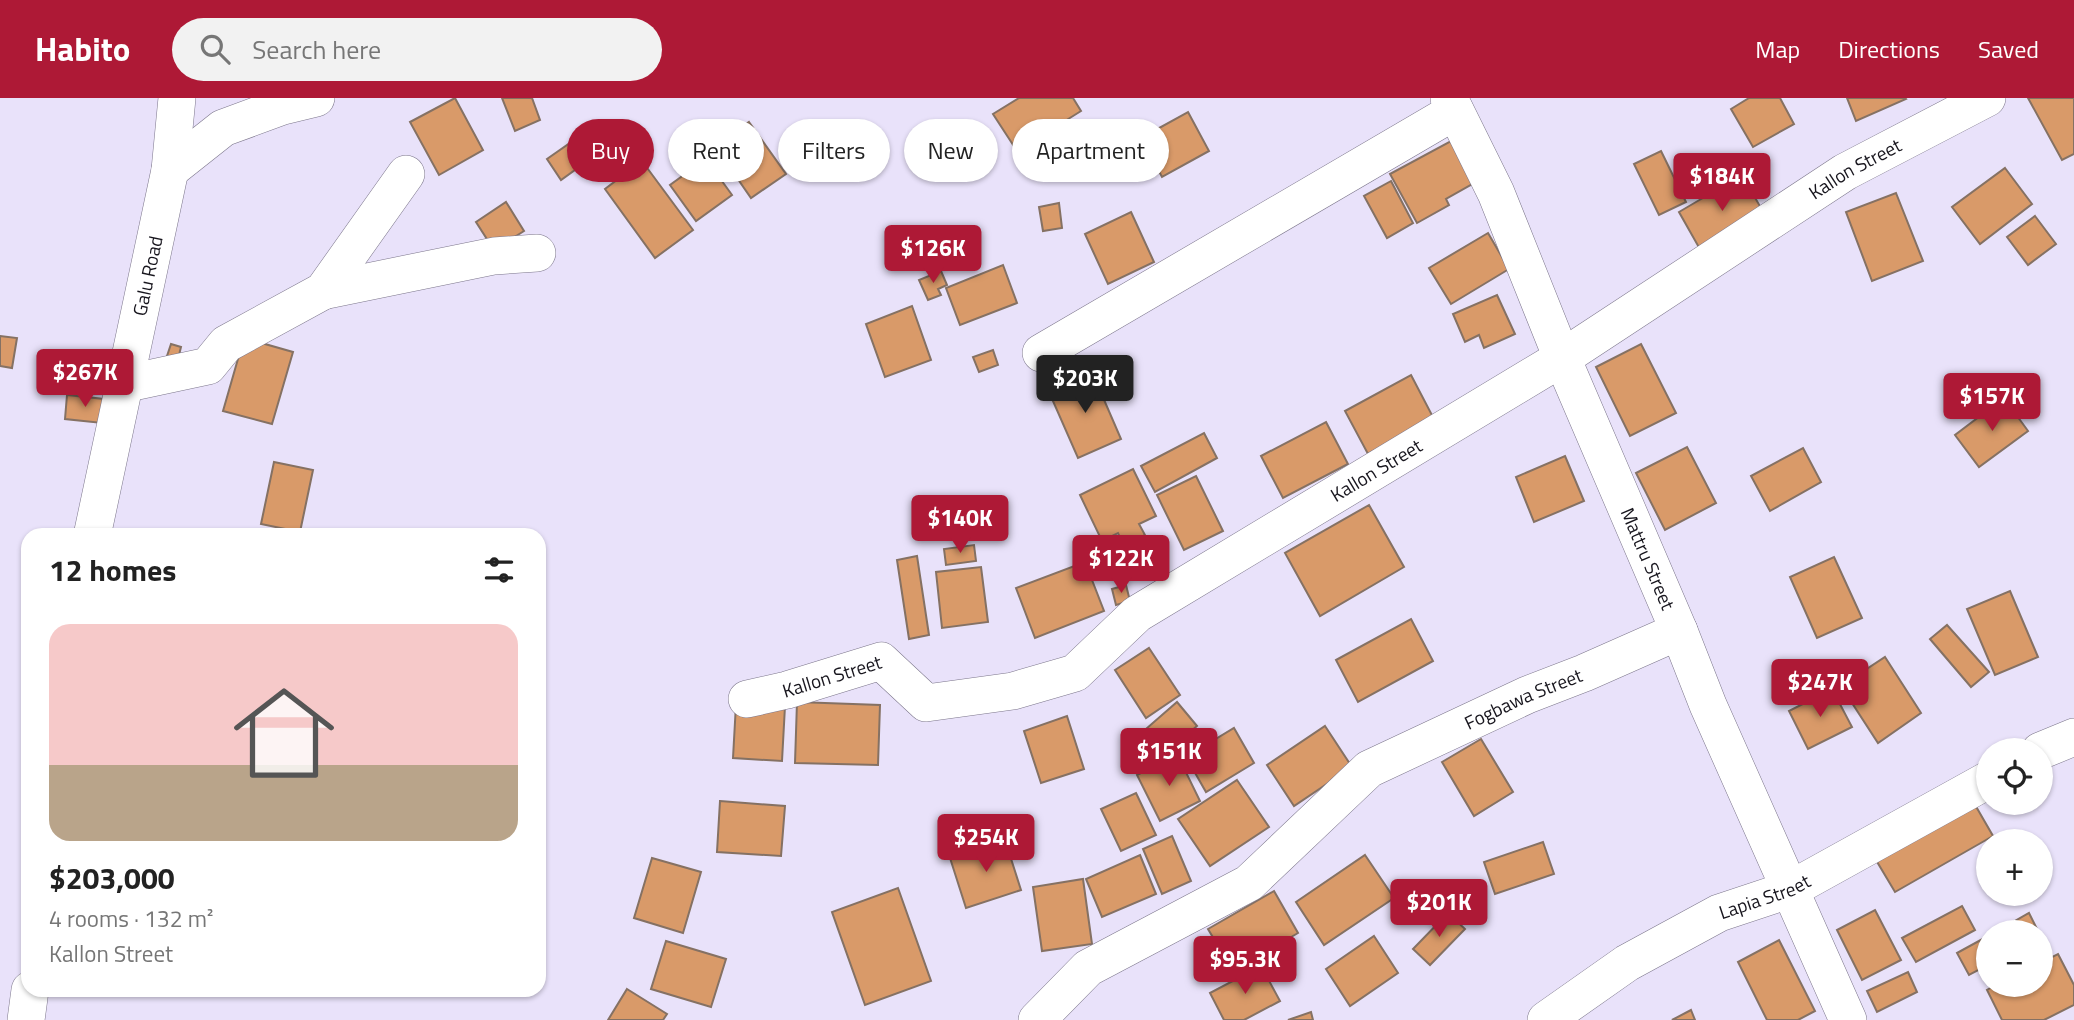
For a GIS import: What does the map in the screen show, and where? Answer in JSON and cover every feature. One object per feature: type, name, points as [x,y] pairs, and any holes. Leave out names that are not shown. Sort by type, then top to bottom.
[{"type":"street","name":"Galu Road","points":[[94,528],[170,170],[177,98]]},
{"type":"street","points":[[170,170],[223,128],[283,106],[316,98]]},
{"type":"street","name":"Kallon Street","points":[[747,699],[881,662],[926,703],[1013,691],[1075,673],[1136,614],[1562,358],[1845,172],[1987,98]]},
{"type":"street","points":[[1041,353],[1452,104]]},
{"type":"street","name":"Mattru Street","points":[[1452,104],[1496,193],[1562,358],[1708,705],[1849,1020]]},
{"type":"street","points":[[323,291],[406,174]]},
{"type":"street","points":[[124,384],[208,366],[226,344],[323,291],[494,256],[537,253]]},
{"type":"street","name":"Fogbawa Street","points":[[1037,1020],[1088,968],[1249,883],[1369,769],[1527,695],[1679,631]]},
{"type":"street","points":[[2053,746],[2074,737]]},
{"type":"street","name":"Lapia Street","points":[[1546,1020],[1627,963],[1719,913],[1791,889],[1976,787]]},
{"type":"street","points":[[26,1020],[29,997]]},
{"type":"building","points":[[455,98],[483,150],[439,175],[410,122]]},
{"type":"building","points":[[502,98],[532,98],[540,120],[515,131]]},
{"type":"building","points":[[1019,98],[1073,98],[1081,111],[1068,119],[1012,119],[1012,143],[993,114]]},
{"type":"building","points":[[1749,98],[1780,98],[1794,124],[1753,147],[1731,109]]},
{"type":"building","points":[[1847,98],[1905,98],[1906,99],[1856,121]]},
{"type":"building","points":[[2028,98],[2074,98],[2074,154],[2062,160]]},
{"type":"building","points":[[1188,112],[1209,151],[1169,173],[1169,123]]},
{"type":"building","points":[[1451,141],[1474,183],[1446,199],[1449,205],[1417,223],[1390,174]]},
{"type":"building","points":[[764,143],[778,163],[778,179],[751,198],[740,182],[764,182]]},
{"type":"building","points":[[567,145],[567,176],[561,180],[547,159]]},
{"type":"building","points":[[1661,151],[1686,202],[1659,215],[1634,164]]},
{"type":"building","points":[[2005,168],[2032,204],[1980,244],[1952,207]]},
{"type":"building","points":[[1742,175],[1765,215],[1701,251],[1679,212]]},
{"type":"building","points":[[654,177],[693,230],[655,258],[605,189],[614,182],[654,182]]},
{"type":"building","points":[[1391,181],[1413,223],[1387,238],[1364,196]]},
{"type":"building","points":[[674,182],[723,182],[732,195],[696,221],[670,185]]},
{"type":"building","points":[[1896,193],[1923,261],[1872,281],[1846,212]]},
{"type":"building","points":[[506,202],[524,231],[494,250],[476,222]]},
{"type":"building","points":[[1059,203],[1062,228],[1043,231],[1039,207]]},
{"type":"building","points":[[1131,212],[1154,262],[1108,284],[1085,234]]},
{"type":"building","points":[[2035,216],[2056,244],[2028,265],[2007,237]]},
{"type":"building","points":[[1488,233],[1509,269],[1451,304],[1429,268]]},
{"type":"building","points":[[1003,265],[1017,303],[960,325],[946,288]]},
{"type":"building","points":[[941,271],[947,285],[938,289],[941,295],[928,300],[919,280]]},
{"type":"building","points":[[1497,295],[1515,334],[1484,348],[1479,335],[1465,342],[1453,314]]},
{"type":"building","points":[[912,306],[931,360],[885,377],[866,324]]},
{"type":"building","points":[[0,336],[17,338],[12,368],[0,366]]},
{"type":"building","points":[[244,338],[293,352],[272,424],[223,411]]},
{"type":"building","points":[[171,344],[181,347],[178,359],[167,356]]},
{"type":"building","points":[[1641,344],[1676,413],[1630,436],[1596,367]]},
{"type":"building","points":[[993,350],[998,365],[979,372],[973,357]]},
{"type":"building","points":[[1092,372],[1121,439],[1078,458],[1049,392]]},
{"type":"building","points":[[1411,375],[1434,419],[1368,454],[1345,411]]},
{"type":"building","points":[[67,395],[104,399],[102,423],[65,419]]},
{"type":"building","points":[[2004,398],[2028,431],[1979,467],[1955,435]]},
{"type":"building","points":[[1326,422],[1348,464],[1283,498],[1261,456]]},
{"type":"building","points":[[1204,433],[1217,458],[1155,492],[1141,466]]},
{"type":"building","points":[[1687,447],[1716,503],[1665,530],[1636,473]]},
{"type":"building","points":[[1803,448],[1821,482],[1770,511],[1751,476]]},
{"type":"building","points":[[1565,456],[1584,501],[1534,522],[1516,477]]},
{"type":"building","points":[[274,462],[313,470],[301,528],[261,524]]},
{"type":"building","points":[[1133,469],[1156,516],[1139,524],[1145,535],[1124,546],[1118,533],[1102,541],[1080,495]]},
{"type":"building","points":[[1196,476],[1223,531],[1184,550],[1157,495]]},
{"type":"building","points":[[1369,505],[1404,567],[1320,616],[1285,553]]},
{"type":"building","points":[[974,545],[976,561],[946,565],[944,549]]},
{"type":"building","points":[[917,556],[929,635],[909,639],[897,560]]},
{"type":"building","points":[[1834,557],[1862,618],[1817,638],[1790,577]]},
{"type":"building","points":[[1085,562],[1104,611],[1035,638],[1016,588]]},
{"type":"building","points":[[981,567],[988,622],[942,628],[936,572]]},
{"type":"building","points":[[1126,585],[1130,601],[1116,605],[1112,589]]},
{"type":"building","points":[[2010,591],[2038,657],[1995,675],[1967,609]]},
{"type":"building","points":[[1411,619],[1433,661],[1358,702],[1336,660]]},
{"type":"building","points":[[1947,625],[1989,672],[1971,687],[1930,639]]},
{"type":"building","points":[[1149,648],[1180,695],[1146,718],[1115,670]]},
{"type":"building","points":[[1885,657],[1921,713],[1878,743],[1841,686]]},
{"type":"building","points":[[1832,689],[1852,727],[1808,749],[1789,711]]},
{"type":"building","points":[[797,702],[880,705],[878,765],[795,763]]},
{"type":"building","points":[[1177,702],[1197,726],[1159,759],[1139,735]]},
{"type":"building","points":[[736,704],[785,706],[782,761],[733,758]]},
{"type":"building","points":[[1067,716],[1084,769],[1041,783],[1024,731]]},
{"type":"building","points":[[1325,726],[1352,767],[1294,806],[1267,765]]},
{"type":"building","points":[[1234,728],[1254,763],[1206,792],[1186,757]]},
{"type":"building","points":[[1481,739],[1513,792],[1474,816],[1442,762]]},
{"type":"building","points":[[1177,754],[1200,801],[1160,821],[1137,775]]},
{"type":"building","points":[[1237,780],[1269,827],[1210,866],[1178,819]]},
{"type":"building","points":[[1136,793],[1156,835],[1121,851],[1101,809]]},
{"type":"building","points":[[720,801],[785,806],[781,856],[717,852]]},
{"type":"building","points":[[1974,803],[1976,815],[1981,815],[1989,829],[1976,829],[1976,846],[1895,892],[1876,860]]},
{"type":"building","points":[[1172,836],[1191,881],[1162,894],[1143,849]]},
{"type":"building","points":[[1005,840],[1021,890],[966,908],[950,858]]},
{"type":"building","points":[[1543,842],[1554,874],[1495,894],[1484,862]]},
{"type":"building","points":[[1140,855],[1156,894],[1102,917],[1086,879]]},
{"type":"building","points":[[1365,855],[1394,898],[1324,945],[1296,902]]},
{"type":"building","points":[[652,858],[701,872],[683,933],[634,918]]},
{"type":"building","points":[[1083,879],[1092,944],[1042,951],[1033,887]]},
{"type":"building","points":[[898,888],[931,981],[865,1005],[832,912]]},
{"type":"building","points":[[1274,891],[1298,933],[1233,971],[1208,929]]},
{"type":"building","points":[[1962,906],[1975,930],[1916,962],[1902,938]]},
{"type":"building","points":[[1875,910],[1901,960],[1862,980],[1837,930]]},
{"type":"building","points":[[1448,913],[1465,929],[1430,965],[1413,949]]},
{"type":"building","points":[[2029,913],[2032,920],[2017,920]]},
{"type":"building","points":[[1374,936],[1398,973],[1350,1006],[1326,969]]},
{"type":"building","points":[[1779,940],[1815,1011],[1798,1020],[1767,1020],[1738,962]]},
{"type":"building","points":[[666,941],[726,959],[711,1007],[651,989]]},
{"type":"building","points":[[1976,943],[1976,971],[1969,975],[1957,953]]},
{"type":"building","points":[[2058,954],[2074,985],[2074,1005],[2044,1020],[2002,1020],[1990,997],[2053,997],[2053,956]]},
{"type":"building","points":[[1261,966],[1280,1001],[1244,1020],[1224,1020],[1210,993]]},
{"type":"building","points":[[1908,972],[1917,992],[1877,1012],[1867,991]]},
{"type":"building","points":[[627,989],[667,1014],[663,1020],[608,1020]]},
{"type":"building","points":[[1691,1010],[1695,1020],[1672,1020]]},
{"type":"building","points":[[1311,1012],[1313,1020],[1288,1020]]}]
